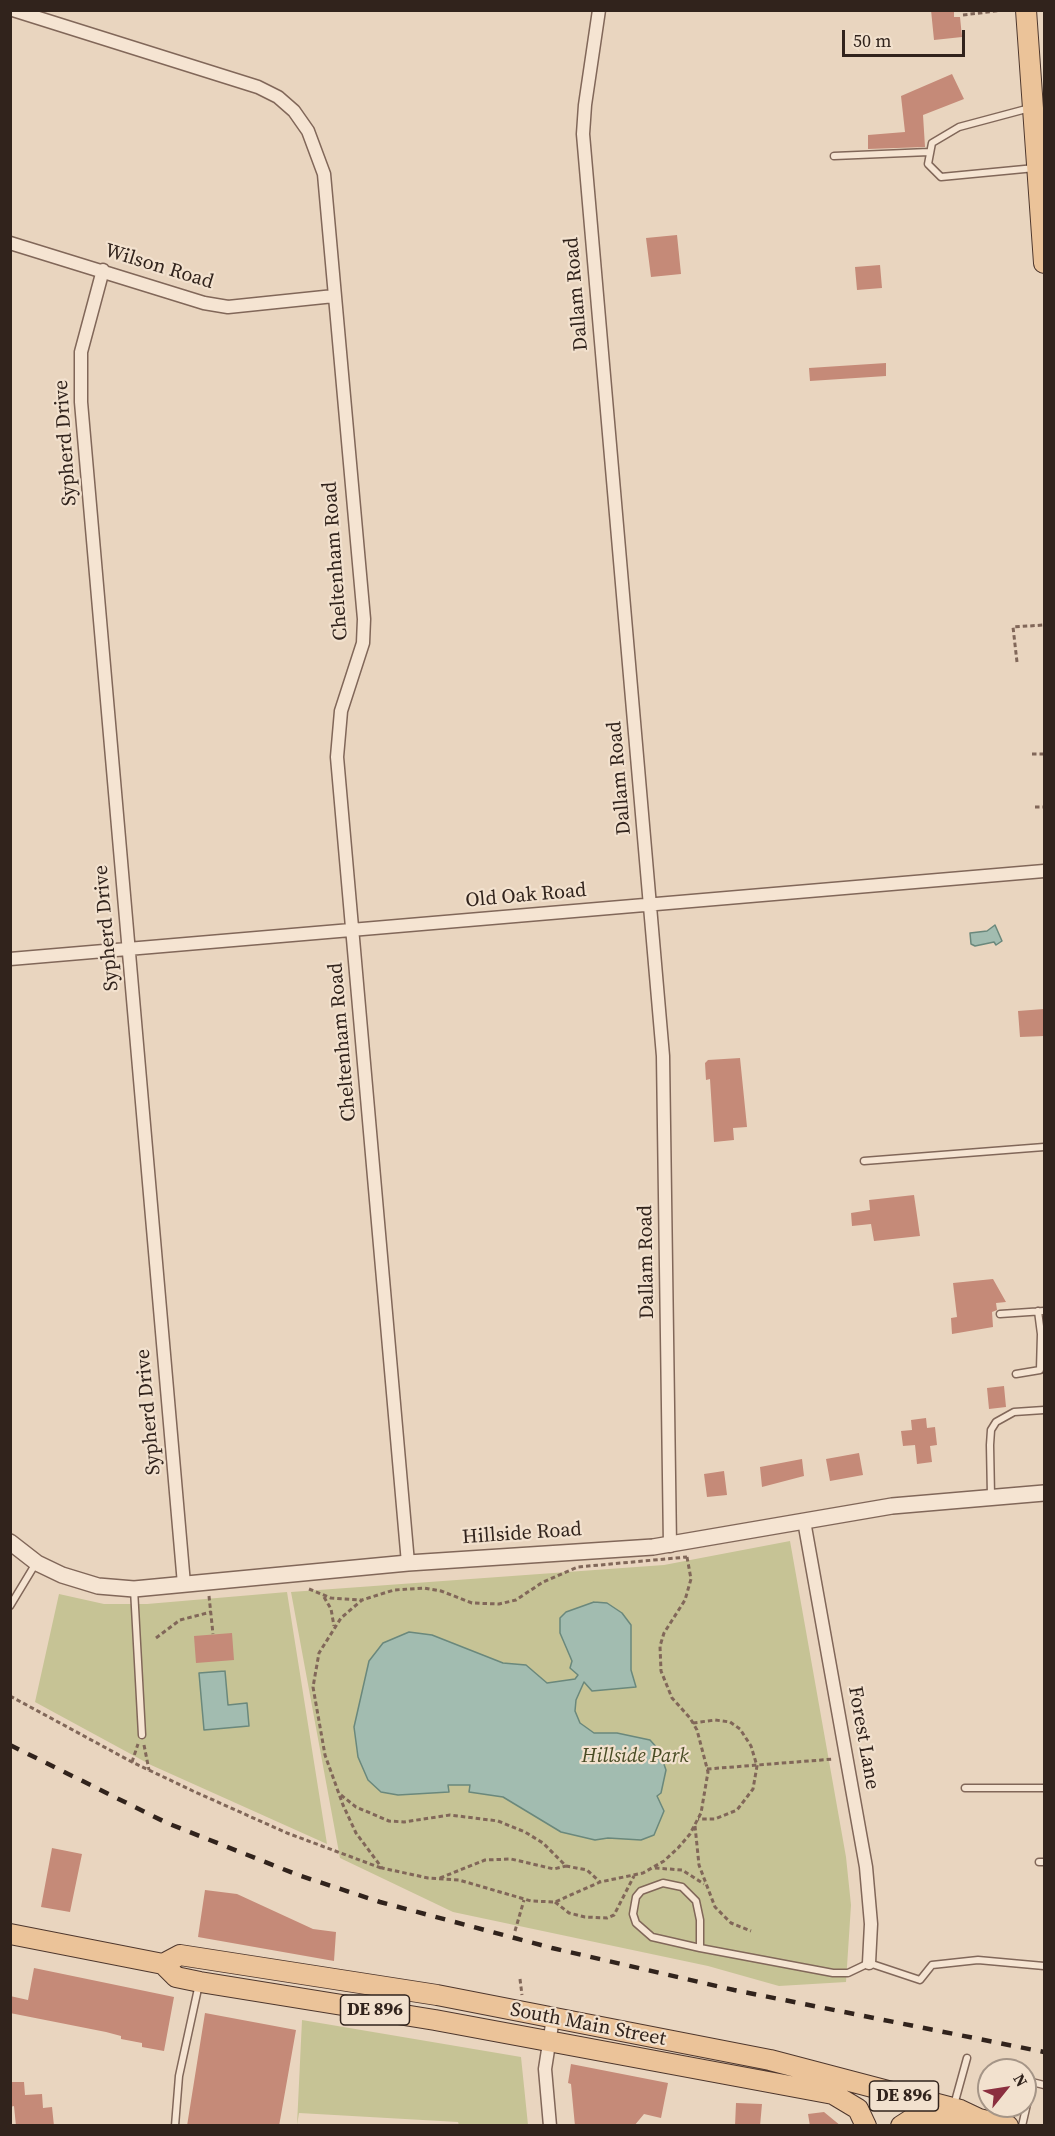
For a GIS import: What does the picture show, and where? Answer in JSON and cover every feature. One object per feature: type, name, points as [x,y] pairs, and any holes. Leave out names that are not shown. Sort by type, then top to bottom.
[{"type":"main road","points":[[1026,10],[1044,263]]},
{"type":"main road","name":"South Main Street","points":[[10,1934],[163,1964],[176,1977],[200,1982],[406,2015],[833,2094],[858,2109],[866,2126]]},
{"type":"main road","name":"South Main Street","points":[[163,1964],[180,1955],[437,1995],[770,2060],[953,2108],[979,2119],[1008,2126]]},
{"type":"main road","points":[[901,2126],[915,2117],[925,2116],[961,2122],[979,2119]]},
{"type":"street","name":"Cheltenham Road","points":[[13,10],[235,78],[278,98],[294,111],[308,131],[324,174],[364,619],[363,643],[337,729],[408,1563]]},
{"type":"street","name":"Dallam Road","points":[[599,10],[583,134],[651,905],[664,1080],[670,1546]]},
{"type":"street","name":"Wilson Road","points":[[10,243],[204,303],[228,307],[334,296]]},
{"type":"street","name":"Sypherd Drive","points":[[103,270],[85,329],[80,377],[184,1584]]},
{"type":"street","name":"Old Oak Road","points":[[10,959],[1044,871]]},
{"type":"street","name":"Hillside Road","points":[[10,1542],[37,1563],[56,1573],[90,1584],[134,1589],[408,1563],[670,1546],[902,1505],[1044,1493]]},
{"type":"street","name":"Forest Lane","points":[[804,1521],[866,1867],[871,1924],[869,1963]]},
{"type":"street","points":[[550,2126],[545,2068],[553,2018]]},
{"type":"lane","points":[[1033,107],[959,127],[932,143],[928,164],[941,177],[1038,168]]},
{"type":"lane","points":[[834,156],[929,152]]},
{"type":"lane","points":[[864,1161],[1044,1147]]},
{"type":"lane","points":[[1000,1314],[1041,1311],[1040,1370],[1016,1374]]},
{"type":"lane","points":[[992,1496],[991,1430],[996,1422],[1014,1412],[1044,1410]]},
{"type":"lane","points":[[10,1606],[37,1563]]},
{"type":"lane","points":[[134,1589],[142,1735]]},
{"type":"lane","points":[[965,1788],[1044,1788]]},
{"type":"lane","points":[[700,1948],[699,1910],[690,1893],[673,1883],[663,1883],[640,1891],[636,1897],[633,1914],[644,1932],[652,1937],[700,1948],[833,1973],[848,1973],[869,1963],[920,1980],[932,1965],[966,1962],[1044,1966]]},
{"type":"lane","points":[[175,2126],[179,2076],[200,1982]]},
{"type":"lane","points":[[953,2108],[967,2058]]},
{"type":"lane","points":[[1022,2126],[1032,2082],[1044,2085]]},
{"type":"path","points":[[963,15],[1004,10]]},
{"type":"path","points":[[1017,662],[1013,627],[1044,626]]},
{"type":"path","points":[[1032,754],[1044,754]]},
{"type":"path","points":[[1035,807],[1044,807]]},
{"type":"path","points":[[10,1696],[132,1762],[255,1819],[349,1858],[382,1868],[485,1886],[524,1900],[555,1902],[600,1882],[634,1876],[653,1868],[678,1848],[698,1819],[706,1791],[707,1769],[702,1743],[693,1723],[666,1686],[660,1657],[664,1633],[685,1600],[691,1579],[687,1557]]},
{"type":"path","points":[[302,1586],[323,1595],[362,1600],[394,1590],[424,1588],[441,1590],[472,1603],[499,1604],[516,1600],[543,1582],[578,1567]]},
{"type":"path","points":[[209,1594],[213,1635]]},
{"type":"path","points":[[323,1595],[331,1609],[334,1626]]},
{"type":"path","points":[[362,1600],[334,1626],[319,1653],[313,1687],[325,1755],[339,1794],[357,1833],[382,1868]]},
{"type":"path","points":[[156,1638],[180,1620],[211,1612]]},
{"type":"path","points":[[693,1723],[715,1720],[735,1726],[751,1746],[757,1766],[753,1789],[737,1810],[714,1819],[698,1819]]},
{"type":"path","points":[[132,1762],[142,1735]]},
{"type":"path","points":[[142,1735],[149,1770]]},
{"type":"path","points":[[707,1769],[832,1759]]},
{"type":"path","points":[[339,1794],[356,1807],[389,1821],[404,1822],[450,1815],[498,1821],[543,1843],[566,1866]]},
{"type":"path","points":[[695,1824],[699,1865],[715,1907],[731,1923],[752,1931]]},
{"type":"path","points":[[439,1878],[485,1860],[512,1859],[554,1869],[566,1866],[586,1870],[600,1882]]},
{"type":"path","points":[[653,1868],[682,1870],[706,1886]]},
{"type":"path","points":[[555,1902],[569,1913],[591,1918],[608,1918],[614,1915],[634,1876]]},
{"type":"path","points":[[515,1931],[524,1900]]},
{"type":"path","points":[[520,1979],[523,2000]]},
{"type":"green space","name":"Hillside Park","points":[[790,1541],[846,1857],[851,1905],[846,1982],[779,1986],[708,1966],[453,1912],[340,1858],[291,1592],[664,1565]]},
{"type":"green space","points":[[287,1592],[327,1844],[151,1765],[35,1702],[59,1594],[104,1604],[147,1604]]},
{"type":"green space","points":[[302,2020],[521,2057],[528,2125],[459,2125],[458,2122],[299,2113],[297,2125]]},
{"type":"shaded area","points":[[995,925],[1002,941],[996,945],[994,942],[975,946],[971,944],[970,933],[987,931]]},
{"type":"shaded area","points":[[594,1602],[607,1603],[622,1613],[631,1625],[631,1670],[636,1687],[592,1691],[584,1682],[576,1700],[575,1711],[580,1723],[594,1733],[617,1733],[650,1740],[659,1750],[666,1770],[661,1793],[657,1796],[664,1811],[654,1835],[641,1840],[608,1838],[595,1840],[561,1832],[503,1797],[469,1792],[470,1785],[448,1785],[449,1792],[398,1795],[381,1792],[368,1780],[358,1757],[354,1727],[369,1661],[383,1643],[409,1632],[432,1635],[503,1663],[526,1665],[547,1683],[575,1679],[578,1675],[570,1668],[572,1661],[560,1633],[560,1618],[566,1612]]},
{"type":"shaded area","points":[[225,1671],[228,1705],[247,1703],[249,1726],[204,1730],[199,1673]]},
{"type":"building","points":[[931,10],[954,10],[954,17],[960,17],[962,37],[934,40]]},
{"type":"building","points":[[952,74],[964,99],[923,115],[925,147],[868,149],[868,135],[905,132],[901,96]]},
{"type":"building","points":[[677,235],[681,274],[651,277],[646,238]]},
{"type":"building","points":[[880,265],[882,288],[857,290],[855,267]]},
{"type":"building","points":[[886,363],[886,376],[810,381],[809,368]]},
{"type":"building","points":[[1044,1009],[1044,1036],[1020,1037],[1018,1011]]},
{"type":"building","points":[[740,1058],[747,1127],[733,1128],[734,1140],[714,1142],[710,1079],[706,1080],[705,1063],[708,1060]]},
{"type":"building","points":[[914,1195],[920,1236],[874,1241],[871,1224],[852,1226],[851,1213],[870,1210],[869,1200]]},
{"type":"building","points":[[993,1279],[1006,1302],[996,1303],[997,1310],[992,1312],[993,1327],[952,1334],[951,1318],[957,1317],[953,1283]]},
{"type":"building","points":[[1004,1386],[1006,1407],[989,1409],[987,1388]]},
{"type":"building","points":[[926,1418],[927,1428],[935,1427],[937,1445],[930,1446],[932,1462],[917,1464],[915,1445],[903,1446],[901,1431],[912,1430],[911,1420]]},
{"type":"building","points":[[859,1453],[863,1475],[830,1481],[826,1459]]},
{"type":"building","points":[[802,1459],[804,1476],[762,1487],[760,1467]]},
{"type":"building","points":[[724,1471],[727,1495],[707,1497],[704,1474]]},
{"type":"building","points":[[232,1633],[234,1660],[196,1663],[194,1636]]},
{"type":"building","points":[[52,1848],[82,1854],[70,1912],[41,1907]]},
{"type":"building","points":[[205,1890],[237,1894],[313,1929],[336,1932],[334,1961],[198,1937]]},
{"type":"building","points":[[34,1968],[174,1997],[164,2051],[142,2047],[142,2043],[121,2039],[121,2036],[106,2032],[10,2013],[10,1996],[28,2000]]},
{"type":"building","points":[[205,2013],[296,2030],[279,2126],[187,2126]]},
{"type":"building","points":[[571,2064],[668,2083],[661,2118],[644,2114],[634,2126],[575,2126],[571,2084],[568,2083]]},
{"type":"building","points":[[10,2082],[24,2082],[25,2095],[42,2094],[43,2108],[52,2107],[54,2126],[16,2126],[14,2106],[10,2107]]},
{"type":"building","points":[[736,2103],[762,2104],[760,2126],[735,2126]]},
{"type":"building","points":[[824,2112],[841,2126],[810,2126],[808,2114]]},
{"type":"railway","points":[[10,1745],[167,1823],[298,1875],[380,1902],[552,1948],[734,1990],[1044,2052]]}]
